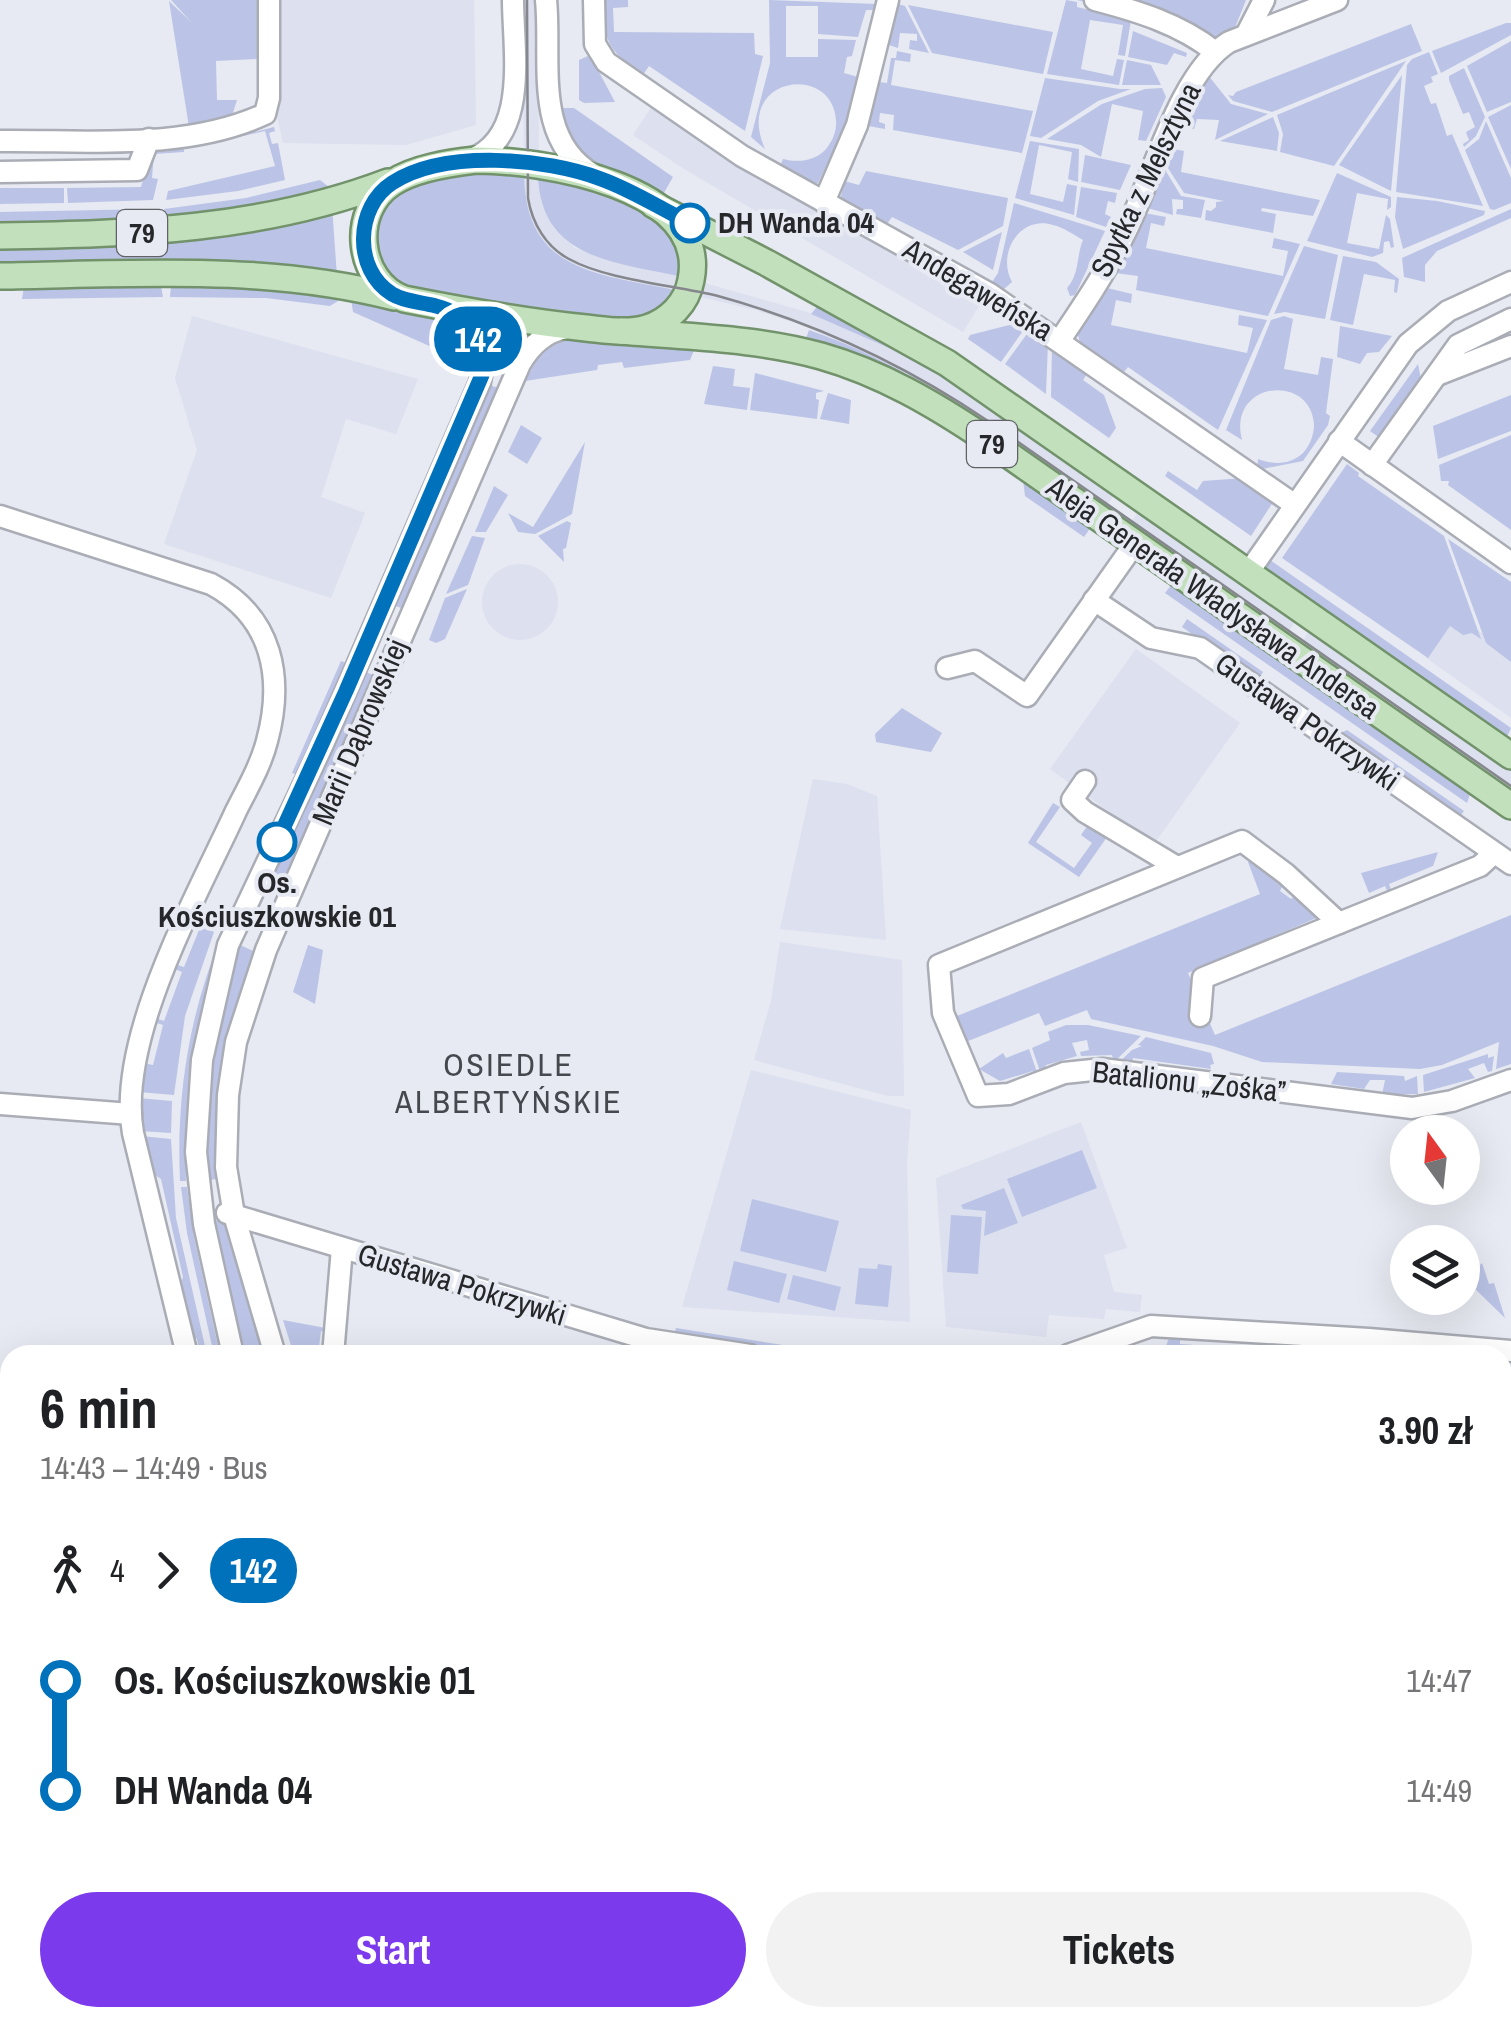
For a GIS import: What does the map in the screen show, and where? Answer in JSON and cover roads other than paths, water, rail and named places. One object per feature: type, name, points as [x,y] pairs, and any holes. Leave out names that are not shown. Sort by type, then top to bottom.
[{"type":"main road","name":"79","points":[[0,236],[140,233],[226,225],[358,193],[462,162],[528,163],[600,178],[654,205]]},
{"type":"main road","points":[[404,299],[380,283],[366,258],[363,238],[367,215],[375,200],[387,186],[407,176]]},
{"type":"main road","points":[[622,332],[663,320],[683,301],[691,282],[693,265],[686,237],[674,219],[654,205]]},
{"type":"main road","name":"Aleja Generała Władysława Andersa","points":[[654,205],[914,342],[1511,756]]},
{"type":"main road","name":"79","points":[[0,276],[266,274],[322,281],[436,306],[622,332]]},
{"type":"main road","name":"Aleja Generała Władysława Andersa","points":[[622,332],[745,342],[799,351],[880,378],[953,417],[1511,806]]},
{"type":"main road","points":[[1132,542],[1123,525],[1126,511],[1139,505],[1153,507]]},
{"type":"main road","points":[[1272,640],[1287,641],[1300,632],[1301,616],[1294,606]]},
{"type":"street","points":[[0,141],[196,136],[266,114],[269,0]]},
{"type":"street","points":[[462,162],[482,155],[492,146],[511,112],[512,0]]},
{"type":"street","points":[[546,0],[554,129],[570,157],[600,178]]},
{"type":"street","name":"Andegaweńska","points":[[594,0],[594,39],[606,62],[742,156],[950,270],[1060,340],[1295,505]]},
{"type":"street","points":[[824,202],[857,125],[888,0]]},
{"type":"street","points":[[1095,0],[1194,35],[1214,51]]},
{"type":"street","points":[[1246,36],[1264,0]]},
{"type":"street","name":"Spytka z Melsztyna","points":[[1060,340],[1108,266],[1189,88],[1214,51],[1336,0]]},
{"type":"street","points":[[0,172],[137,170],[149,139]]},
{"type":"street","points":[[1248,573],[1392,364],[1416,336],[1448,311],[1511,282]]},
{"type":"street","name":"Marii Dąbrowskiej","points":[[231,1345],[201,1211],[196,1123],[202,1060],[228,945],[372,631],[482,375],[481,350],[472,328],[454,313],[436,306]]},
{"type":"street","points":[[1372,465],[1458,345],[1511,319]]},
{"type":"street","name":"Marii Dąbrowskiej","points":[[273,1345],[227,1182],[232,1064],[246,1004],[278,921],[524,357],[551,332],[578,328]]},
{"type":"street","points":[[1435,376],[1511,346]]},
{"type":"street","points":[[1338,441],[1511,563]]},
{"type":"street","points":[[0,516],[211,584],[242,608],[270,649],[273,682],[266,743],[155,995],[138,1052],[130,1114],[185,1345]]},
{"type":"street","points":[[946,668],[975,662],[1028,696],[1132,542]]},
{"type":"street","name":"Gustawa Pokrzywki","points":[[1094,600],[1151,638],[1200,648],[1503,858]]},
{"type":"street","points":[[372,631],[399,642]]},
{"type":"street","points":[[1085,781],[1072,800],[1085,812],[1177,868]]},
{"type":"street","name":"Batalionu „Zośka”","points":[[1339,923],[1286,874],[1242,841],[940,965],[944,1013],[978,1096],[1009,1094],[1064,1073],[1094,1068],[1417,1108],[1452,1101],[1511,1080]]},
{"type":"street","points":[[1200,1016],[1203,978],[1503,858]]},
{"type":"street","points":[[246,908],[278,921]]},
{"type":"street","points":[[0,1104],[130,1114]]},
{"type":"street","name":"Gustawa Pokrzywki","points":[[201,1211],[234,1216],[342,1248],[639,1345]]},
{"type":"street","points":[[334,1345],[342,1248]]},
{"type":"street","points":[[1089,1345],[1151,1326],[1426,1345]]},
{"type":"tram line","points":[[527,0],[528,198],[541,233],[553,248],[602,272],[718,296],[790,319],[858,347],[924,381],[988,421],[1511,786]]},
{"type":"place","name":"DH Wanda 04","points":[[690,223]]},
{"type":"place","name":"Os. Kościuszkowskie 01","points":[[277,842]]},
{"type":"district","name":"OSIEDLE ALBERTYŃSKIE","points":[[509,1084]]}]
